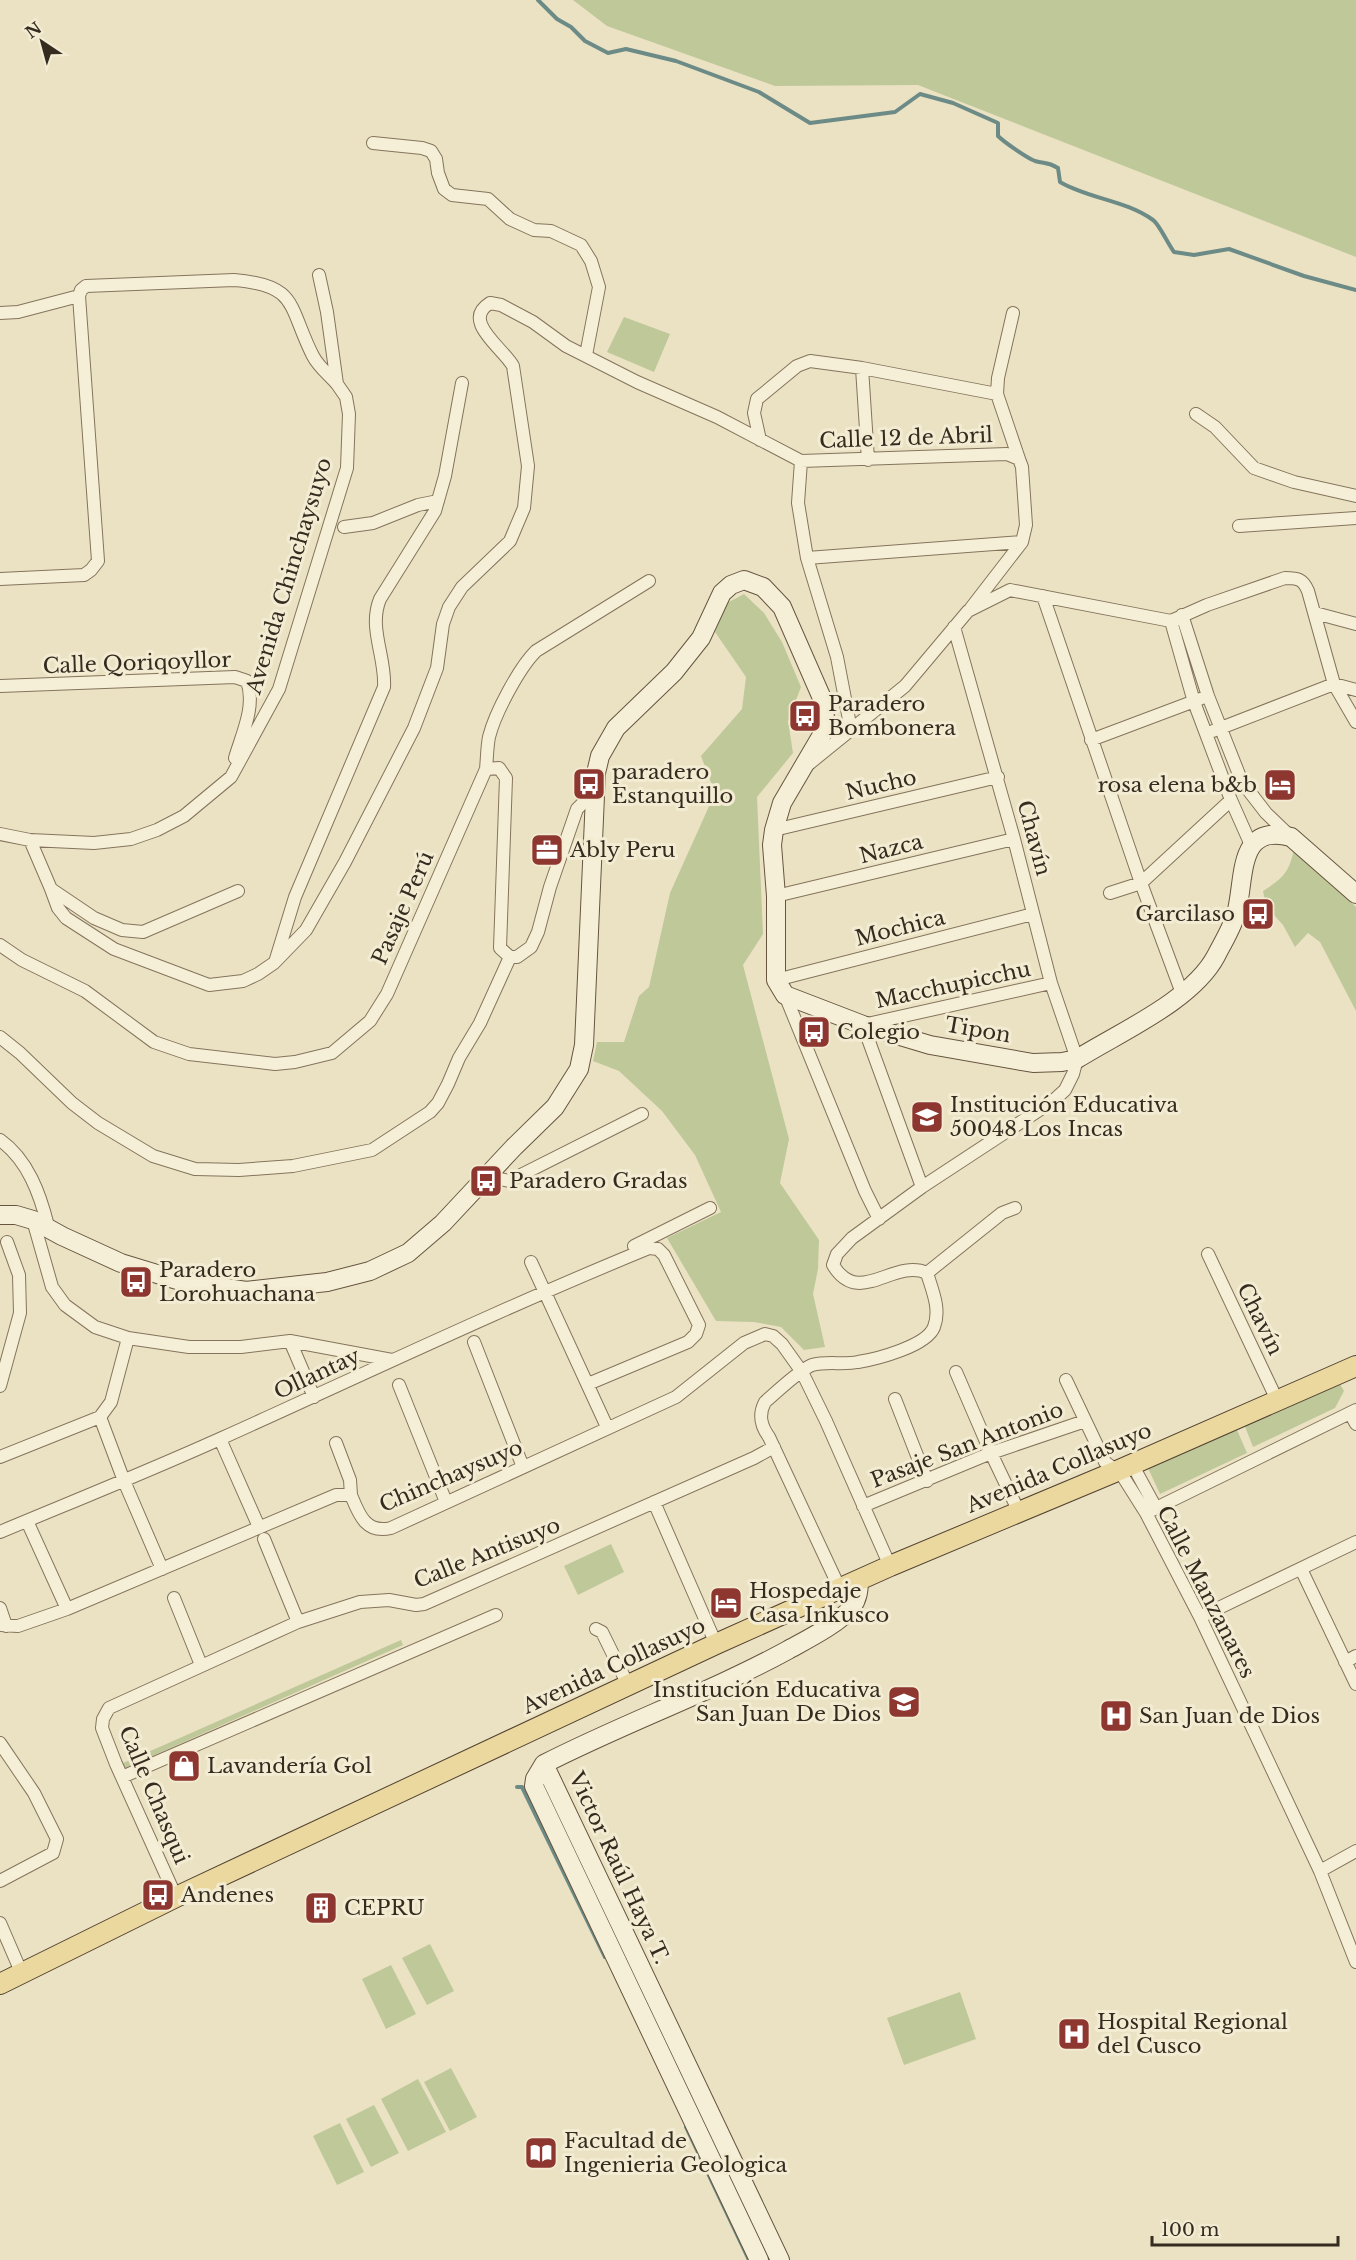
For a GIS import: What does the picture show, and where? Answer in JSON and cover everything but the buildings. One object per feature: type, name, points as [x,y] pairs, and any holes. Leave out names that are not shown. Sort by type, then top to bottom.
[{"type":"main road","name":"Avenida Collasuyo","points":[[0,1984],[176,1897],[629,1687],[716,1644],[890,1566],[1356,1366]]},
{"type":"street","points":[[373,143],[431,151],[436,159],[444,189],[452,195],[488,200],[510,219],[534,230],[551,231],[581,245],[591,261],[599,287],[586,355]]},
{"type":"street","name":"Avenida Chinchaysuyo","points":[[0,834],[30,840],[94,843],[131,839],[184,816],[231,777],[279,688],[347,468],[349,414],[346,398],[337,384],[327,312],[319,275]]},
{"type":"street","points":[[0,579],[84,574],[95,566],[99,551],[79,296],[81,290],[86,286],[234,280],[256,282],[272,287],[285,295],[292,305],[314,358],[337,384]]},
{"type":"street","points":[[0,313],[18,312],[79,296]]},
{"type":"street","points":[[30,840],[58,908],[66,918],[114,949],[209,985],[243,981],[274,963],[306,930],[414,728],[437,668],[443,624],[449,607],[462,587],[510,541],[524,508],[528,466],[513,366],[481,328],[479,317],[482,308],[490,303],[501,306],[532,322],[566,346],[655,390],[717,417],[801,461],[798,503],[807,558],[837,657],[851,730]]},
{"type":"street","points":[[1013,313],[998,378],[997,394],[1019,459]]},
{"type":"street","points":[[760,440],[754,413],[757,399],[797,366],[810,361],[862,368],[997,394]]},
{"type":"street","points":[[862,368],[868,460]]},
{"type":"street","points":[[274,963],[295,897],[384,687],[385,675],[375,623],[375,611],[380,599],[435,511],[462,383]]},
{"type":"street","points":[[1196,414],[1215,427],[1254,468],[1294,482],[1356,496]]},
{"type":"street","name":"Calle 12 de Abril","points":[[801,461],[1007,454],[1019,459],[1022,467],[1026,525],[1022,542]]},
{"type":"street","points":[[344,527],[374,523],[418,505],[438,501]]},
{"type":"street","points":[[1239,526],[1356,518]]},
{"type":"street","points":[[807,558],[1022,542]]},
{"type":"street","points":[[801,770],[905,686],[1022,542]]},
{"type":"street","points":[[968,611],[1010,590],[1171,621],[1285,578],[1297,578],[1304,582],[1335,684],[1356,722]]},
{"type":"street","points":[[0,1215],[16,1215],[40,1223],[62,1236],[121,1263],[180,1281],[246,1291],[327,1282],[370,1272],[408,1253],[443,1223],[555,1107],[579,1069],[584,1045],[596,773],[600,756],[616,728],[674,672],[700,638],[722,593],[731,585],[744,580],[763,587],[782,607],[821,696],[825,712],[823,733],[782,803],[774,830],[772,844],[781,988],[865,1191],[879,1219]]},
{"type":"street","name":"Pasaje Perú","points":[[0,945],[22,960],[85,992],[154,1042],[189,1054],[275,1064],[332,1053],[370,1021],[387,994],[486,769],[489,737],[498,711],[528,659],[536,651],[649,581]]},
{"type":"street","points":[[1043,596],[1141,883],[1183,996]]},
{"type":"street","points":[[1315,614],[1356,624]]},
{"type":"street","points":[[1182,615],[1208,696],[1242,782],[1252,796],[1291,837],[1356,894]]},
{"type":"street","points":[[1171,621],[1194,702],[1231,800],[1251,845],[1263,835],[1279,833],[1291,837]]},
{"type":"street","name":"Chavín","points":[[954,627],[998,777],[1051,983],[1077,1059]]},
{"type":"street","name":"Calle Qoriqoyllor","points":[[0,686],[234,677],[247,681],[251,692],[251,702],[231,777]]},
{"type":"street","points":[[1206,734],[1335,684],[1356,690]]},
{"type":"street","points":[[1091,740],[1208,696]]},
{"type":"street","points":[[486,769],[499,768],[506,778],[500,948],[510,957],[517,957],[531,947],[538,932],[550,887],[577,809],[590,799],[595,802]]},
{"type":"street","name":"Nucho","points":[[774,830],[998,777]]},
{"type":"street","points":[[1110,893],[1141,883],[1231,800]]},
{"type":"street","name":"Nazca","points":[[776,896],[1014,839]]},
{"type":"street","name":"Tipon","points":[[781,988],[863,1025],[930,1045],[1033,1063],[1077,1059],[1183,996],[1215,959],[1237,912],[1244,862],[1251,845]]},
{"type":"street","points":[[51,889],[94,918],[122,930],[143,932],[238,891]]},
{"type":"street","name":"Mochica","points":[[781,988],[1033,914]]},
{"type":"street","points":[[0,1037],[72,1103],[106,1129],[153,1156],[195,1170],[293,1166],[372,1150],[430,1112],[438,1103],[480,1023],[510,957]]},
{"type":"street","name":"Macchupicchu","points":[[863,1025],[1051,983]]},
{"type":"street","points":[[863,1025],[922,1186]]},
{"type":"street","points":[[927,1273],[906,1269],[868,1283],[853,1283],[843,1279],[833,1265],[837,1254],[852,1238],[922,1186],[1053,1101],[1065,1090],[1077,1059]]},
{"type":"street","points":[[486,1176],[509,1181],[642,1114]]},
{"type":"street","points":[[0,1140],[9,1147],[26,1170],[40,1197],[40,1223],[52,1287],[65,1305],[95,1327],[128,1338],[189,1347],[241,1347],[290,1341],[392,1360]]},
{"type":"street","points":[[545,1291],[710,1208]]},
{"type":"street","points":[[927,1273],[1002,1213],[1015,1208]]},
{"type":"street","points":[[0,1386],[20,1313],[19,1275],[7,1242]]},
{"type":"street","name":"Ollantay","points":[[0,1532],[220,1439],[545,1291],[649,1248],[658,1249],[664,1255],[699,1325],[696,1334],[688,1342],[588,1384]]},
{"type":"street","name":"Chavín","points":[[1208,1254],[1277,1400]]},
{"type":"street","points":[[531,1262],[608,1427]]},
{"type":"street","points":[[544,1764],[579,1746],[741,1676],[823,1631],[852,1607],[859,1588],[849,1585],[764,1430],[761,1410],[765,1402],[802,1372],[816,1364],[857,1362],[888,1355],[931,1334],[936,1324],[936,1303],[927,1273]]},
{"type":"street","name":"Chinchaysuyo","points":[[3,1625],[18,1626],[67,1609],[162,1569],[261,1533],[336,1495],[351,1496],[363,1521],[378,1529],[391,1528],[679,1395],[744,1343],[765,1334],[773,1336],[782,1344],[802,1372]]},
{"type":"street","points":[[0,1457],[100,1417],[111,1402],[128,1338]]},
{"type":"street","points":[[290,1341],[314,1397]]},
{"type":"street","points":[[474,1342],[523,1467]]},
{"type":"street","points":[[802,1372],[826,1420],[890,1566]]},
{"type":"street","points":[[956,1372],[1019,1512]]},
{"type":"street","name":"Calle Manzanares","points":[[1066,1380],[1105,1462],[1124,1467],[1122,1475],[1151,1510],[1320,1870],[1356,1962]]},
{"type":"street","points":[[399,1385],[446,1502]]},
{"type":"street","points":[[895,1399],[927,1481]]},
{"type":"street","points":[[1151,1510],[1354,1416]]},
{"type":"street","points":[[100,1417],[124,1481],[162,1569]]},
{"type":"street","name":"Pasaje San Antonio","points":[[863,1506],[991,1453],[1085,1421]]},
{"type":"street","points":[[220,1439],[298,1622]]},
{"type":"street","points":[[336,1443],[350,1480],[351,1496]]},
{"type":"street","name":"Calle Antisuyo","points":[[110,1708],[298,1622],[360,1602],[389,1600],[416,1605],[424,1604],[754,1458],[774,1447]]},
{"type":"street","points":[[654,1502],[716,1644]]},
{"type":"street","points":[[27,1521],[67,1609]]},
{"type":"street","points":[[1200,1617],[1356,1542]]},
{"type":"street","points":[[1301,1569],[1351,1659],[1356,1684]]},
{"type":"street","points":[[174,1598],[201,1665]]},
{"type":"street","points":[[0,1608],[3,1625]]},
{"type":"street","points":[[122,1777],[496,1615]]},
{"type":"street","points":[[596,1629],[602,1632],[629,1687]]},
{"type":"street","name":"Calle Chasqui","points":[[110,1708],[103,1719],[102,1728],[176,1897]]},
{"type":"street","points":[[0,1743],[34,1793],[57,1839],[53,1853],[0,1881]]},
{"type":"street","name":"Victor Raúl Haya T.","points":[[544,1764],[780,2260]]},
{"type":"street","name":"Victor Raúl Haya T.","points":[[544,1764],[535,1779],[534,1786],[759,2260]]},
{"type":"street","points":[[1320,1870],[1356,1851]]},
{"type":"street","points":[[569,1860],[586,1852]]},
{"type":"street","points":[[0,1923],[22,1974]]},
{"type":"green space","points":[[573,0],[1356,0],[1356,257],[918,85],[775,86],[607,26]]},
{"type":"green space","points":[[624,317],[670,334],[654,372],[607,352]]},
{"type":"green space","points":[[744,594],[764,613],[782,642],[801,687],[788,721],[793,753],[757,797],[763,934],[743,965],[789,1139],[780,1183],[819,1240],[818,1269],[813,1294],[825,1347],[804,1350],[781,1327],[754,1322],[716,1321],[667,1238],[721,1212],[695,1155],[662,1111],[619,1071],[593,1061],[597,1042],[624,1042],[639,996],[649,987],[670,893],[715,793],[701,756],[742,709],[746,677],[715,632],[727,603]]},
{"type":"green space","points":[[1294,849],[1356,907],[1356,1011],[1320,942],[1308,933],[1295,947],[1283,925],[1266,906],[1263,891],[1284,874],[1290,864]]},
{"type":"green space","points":[[1340,1384],[1344,1391],[1335,1408],[1253,1447],[1244,1424]]},
{"type":"green space","points":[[1237,1430],[1247,1453],[1160,1494],[1148,1468]]},
{"type":"green space","points":[[611,1544],[624,1572],[578,1595],[564,1566]]},
{"type":"green space","points":[[401,1640],[403,1645],[123,1769],[121,1764]]},
{"type":"green space","points":[[430,1944],[454,1991],[427,2005],[402,1958]]},
{"type":"green space","points":[[391,1965],[416,2014],[386,2029],[362,1979]]},
{"type":"green space","points":[[960,1992],[976,2039],[904,2065],[887,2018]]},
{"type":"green space","points":[[451,2068],[477,2117],[450,2131],[424,2082]]},
{"type":"green space","points":[[418,2079],[446,2132],[408,2151],[381,2099]]},
{"type":"green space","points":[[374,2105],[399,2153],[371,2167],[346,2119]]},
{"type":"green space","points":[[340,2123],[364,2172],[337,2185],[313,2136]]},
{"type":"waterway","points":[[538,0],[557,19],[571,27],[585,41],[608,53],[626,49],[676,61],[759,92],[810,123],[895,112],[920,94],[953,103],[998,123],[998,136],[1031,159],[1058,168],[1060,182],[1071,188],[1131,208],[1153,220],[1174,252],[1194,255],[1229,249],[1304,276],[1356,290]]},
{"type":"waterway","points":[[517,1787],[522,1787],[605,1957]]},
{"type":"waterway","points":[[686,2127],[749,2260]]},
{"type":"place","name":"Paradero Bombonera","points":[[805,716]]},
{"type":"place","name":"paradero Estanquillo","points":[[589,784]]},
{"type":"place","name":"rosa elena b&b","points":[[1280,785]]},
{"type":"place","name":"Ably Peru","points":[[547,850]]},
{"type":"place","name":"Garcilaso","points":[[1258,914]]},
{"type":"place","name":"Colegio","points":[[814,1032]]},
{"type":"place","name":"Institución Educativa 50048 Los Incas","points":[[927,1117]]},
{"type":"place","name":"Paradero Gradas","points":[[486,1181]]},
{"type":"place","name":"Paradero Lorohuachana","points":[[136,1282]]},
{"type":"place","name":"Hospedaje Casa Inkusco","points":[[726,1603]]},
{"type":"place","name":"Institución Educativa San Juan De Dios","points":[[904,1702]]},
{"type":"place","name":"San Juan de Dios","points":[[1116,1716]]},
{"type":"place","name":"Lavandería Gol","points":[[184,1766]]},
{"type":"place","name":"Andenes","points":[[158,1895]]},
{"type":"place","name":"CEPRU","points":[[321,1908]]},
{"type":"place","name":"Hospital Regional del Cusco","points":[[1074,2034]]},
{"type":"place","name":"Facultad de Ingenieria Geologica","points":[[541,2153]]}]
